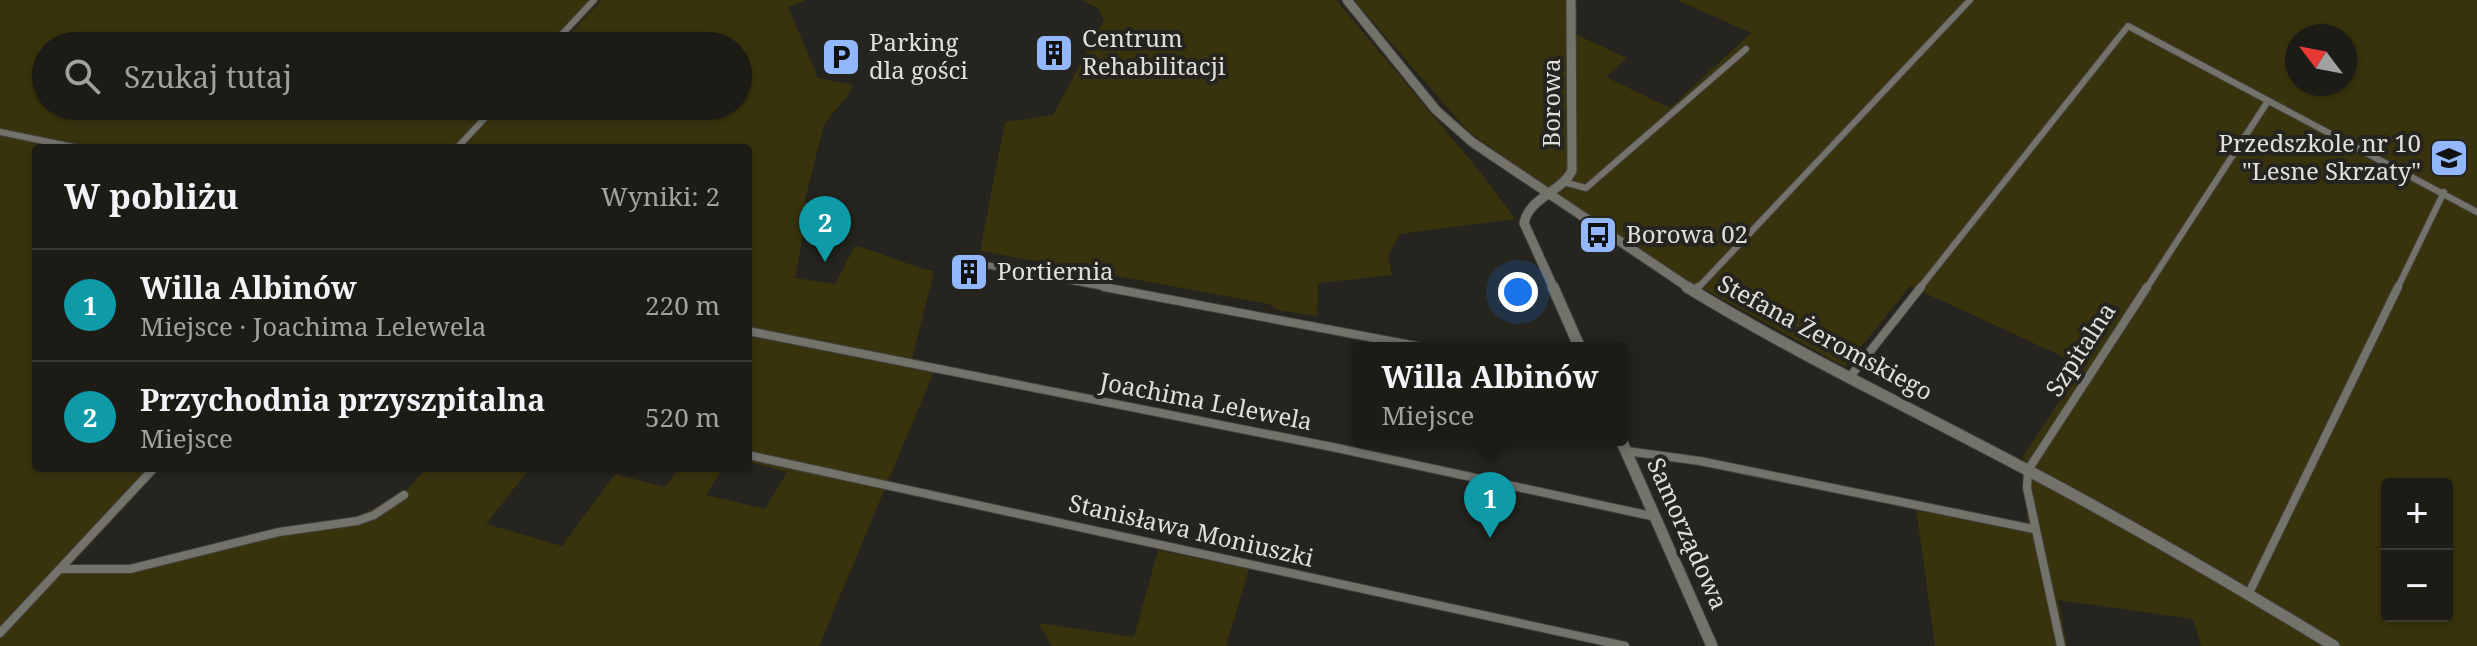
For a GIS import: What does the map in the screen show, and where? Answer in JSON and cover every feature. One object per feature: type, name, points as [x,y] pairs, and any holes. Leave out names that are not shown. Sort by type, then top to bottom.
[{"type":"main road","name":"Stefana Żeromskiego","points":[[1347,0],[1436,110],[1472,142],[1694,292],[1763,334],[2028,470],[2185,555],[2334,646]]},
{"type":"main road","name":"Borowa","points":[[1548,195],[1567,183],[1572,171],[1571,0]]},
{"type":"main road","points":[[1548,195],[1530,207],[1524,216],[1525,228],[1577,342]]},
{"type":"main road","name":"Samorządowa","points":[[1624,446],[1712,646]]},
{"type":"street","points":[[564,32],[594,0]]},
{"type":"street","points":[[1694,292],[1970,0]]},
{"type":"street","points":[[1849,378],[2128,26],[2163,41],[2268,101],[2477,212]]},
{"type":"street","points":[[1567,183],[1586,188],[1746,49]]},
{"type":"street","name":"Szpitalna","points":[[2028,470],[2268,101]]},
{"type":"street","points":[[461,144],[483,120]]},
{"type":"street","points":[[0,132],[58,144]]},
{"type":"street","points":[[2248,595],[2444,192]]},
{"type":"street","points":[[980,264],[1395,342]]},
{"type":"street","name":"Joachima Lelewela","points":[[752,332],[1322,445],[1656,517]]},
{"type":"street","points":[[1624,446],[2034,529]]},
{"type":"street","name":"Stanisława Moniuszki","points":[[752,456],[1625,646]]},
{"type":"street","points":[[2028,470],[2025,479],[2034,529],[2061,646]]},
{"type":"street","points":[[0,633],[150,472]]},
{"type":"street","points":[[60,569],[130,569],[279,532],[357,521],[374,515],[404,495]]},
{"type":"shaded area","points":[[0,0],[591,0],[562,32],[32,32],[32,120],[480,120],[458,144],[32,144],[32,472],[157,472],[71,565],[131,565],[279,528],[359,516],[407,490],[423,472],[527,472],[486,524],[562,546],[615,474],[665,487],[676,472],[720,472],[706,495],[765,509],[787,472],[752,463],[752,144],[466,144],[488,120],[752,120],[752,32],[571,32],[602,0],[806,0],[788,7],[818,78],[853,85],[824,124],[805,200],[806,220],[795,278],[835,284],[855,246],[934,271],[912,358],[937,364],[819,646],[0,646]]},
{"type":"shaded area","points":[[1081,0],[1336,0],[1481,173],[1515,219],[1400,234],[1388,255],[1392,275],[1318,283],[1317,316],[1277,310],[1269,304],[980,251],[1005,122],[1053,115],[1104,20],[1098,8]]},
{"type":"shaded area","points":[[1354,0],[1574,0],[1575,34],[1627,58],[1606,77],[1670,108],[1751,33],[1677,0],[2477,0],[2477,646],[2201,646],[2193,619],[2058,600],[2067,646],[1935,646],[1916,507],[2028,530],[2023,456],[2083,366],[1910,286],[1845,367],[1682,277],[1534,179],[1467,130]]},
{"type":"shaded area","points":[[1158,550],[1249,569],[1226,646],[1052,646],[1038,623],[1134,637]]},
{"type":"place","name":"Centrum Rehabilitacji","points":[[1054,53]]},
{"type":"place","name":"Parking dla gości","points":[[841,57]]},
{"type":"place","name":"Przedszkole nr 10 \"Lesne Skrzaty\"","points":[[2449,158]]},
{"type":"place","name":"Borowa 02","points":[[1598,235]]},
{"type":"place","name":"Przychodnia przyszpitalna","points":[[825,262]]},
{"type":"place","name":"Portiernia","points":[[969,272]]},
{"type":"place","name":"Willa Albinów","points":[[1490,538]]}]
